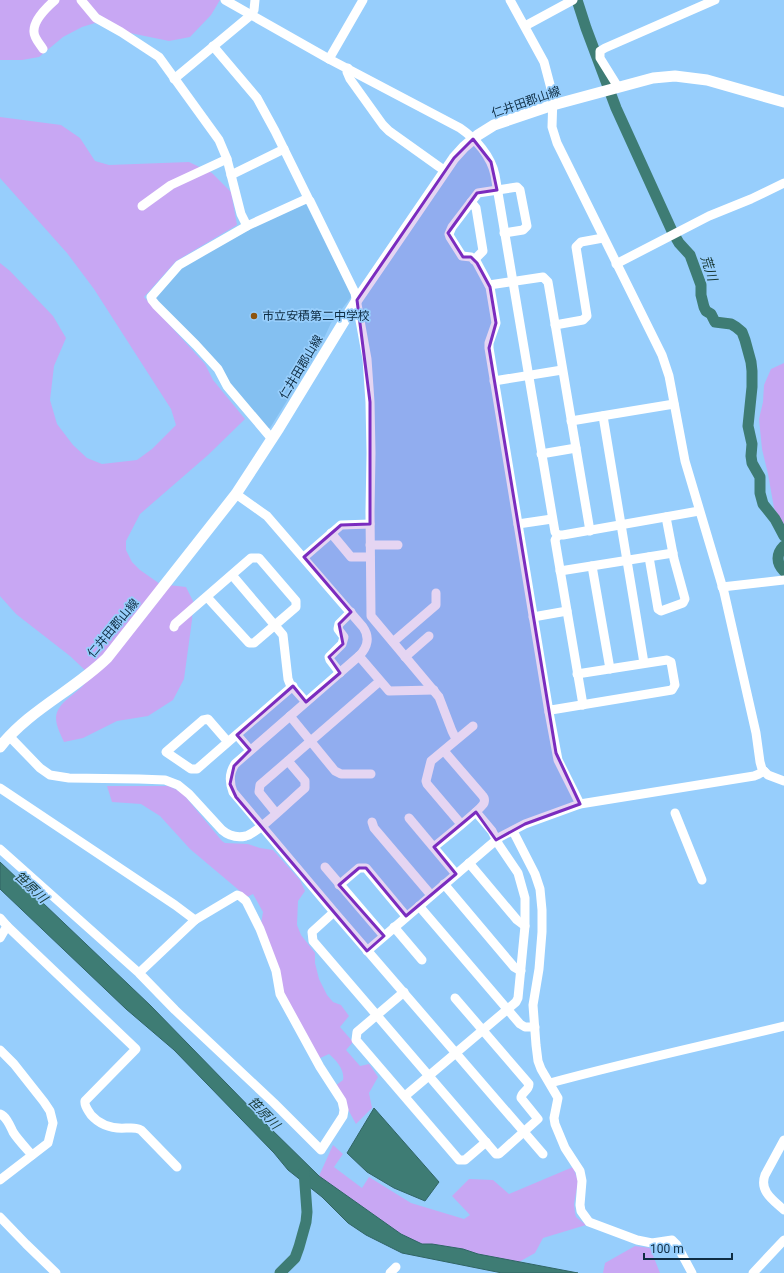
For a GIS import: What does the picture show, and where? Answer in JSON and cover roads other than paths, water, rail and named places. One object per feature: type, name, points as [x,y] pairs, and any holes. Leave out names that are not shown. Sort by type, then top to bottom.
[{"type":"main road","name":"仁井田郡山線","points":[[0,747],[27,719],[94,670],[106,658],[236,494],[272,439],[357,300],[454,158],[473,139],[494,126],[553,106],[618,87],[664,76],[707,80],[784,102]]},
{"type":"street","points":[[43,49],[36,38],[34,31],[39,18],[54,0]]},
{"type":"street","points":[[81,0],[96,18],[133,39],[159,57],[215,133],[227,159],[241,214],[248,226]]},
{"type":"street","points":[[225,0],[329,59],[460,128],[473,139],[491,162],[542,454],[553,529],[558,535]]},
{"type":"street","points":[[174,79],[251,16],[254,10],[255,0]]},
{"type":"street","points":[[329,59],[363,0]]},
{"type":"street","points":[[510,0],[544,62],[553,96],[552,127],[555,137],[603,238],[662,355],[669,376],[685,461],[722,587],[756,733],[759,759],[764,771],[774,778],[784,780]]},
{"type":"street","points":[[525,26],[573,0]]},
{"type":"street","points":[[618,87],[600,58],[600,51],[713,0]]},
{"type":"street","points":[[213,46],[258,98],[352,286],[357,300],[367,359],[370,394],[371,616],[439,697],[456,739]]},
{"type":"street","points":[[348,68],[347,72],[350,79],[383,125],[393,134],[445,171]]},
{"type":"street","points":[[231,175],[284,149]]},
{"type":"street","points":[[142,206],[171,185],[227,159]]},
{"type":"street","points":[[616,264],[709,216],[751,199],[784,183]]},
{"type":"street","points":[[504,233],[523,230],[527,224],[519,188],[516,187],[478,193],[452,227],[449,234],[462,256],[471,257],[474,260],[489,286],[496,323],[488,345],[549,712],[558,760],[580,804]]},
{"type":"street","points":[[272,439],[227,386],[218,369],[156,305],[151,297],[179,265],[248,226],[303,200],[309,200]]},
{"type":"street","points":[[471,202],[476,208],[484,251],[474,260]]},
{"type":"street","points":[[555,325],[583,320],[587,316],[576,247],[581,242],[603,238]]},
{"type":"street","points":[[489,286],[543,277],[548,282],[590,531]]},
{"type":"street","points":[[494,381],[562,370]]},
{"type":"street","points":[[571,421],[674,404]]},
{"type":"street","points":[[603,416],[644,663]]},
{"type":"street","points":[[542,454],[576,448]]},
{"type":"street","points":[[236,494],[267,516],[363,626],[367,634],[366,648],[359,656],[250,750],[234,766],[230,773],[230,784],[236,797],[543,1154]]},
{"type":"street","points":[[558,535],[590,531],[700,511]]},
{"type":"street","points":[[649,557],[658,608],[661,611],[685,601],[672,553],[666,518]]},
{"type":"street","points":[[518,524],[552,519]]},
{"type":"street","points":[[304,557],[342,525],[370,524]]},
{"type":"street","points":[[331,533],[351,557],[370,557]]},
{"type":"street","points":[[558,535],[555,540],[583,705]]},
{"type":"street","points":[[370,545],[398,546]]},
{"type":"street","points":[[560,571],[672,553]]},
{"type":"street","points":[[174,627],[175,624],[251,558],[259,558],[264,563],[296,601],[296,606],[254,643],[247,643],[207,597]]},
{"type":"street","points":[[592,566],[610,669]]},
{"type":"street","points":[[232,575],[284,636],[288,679],[306,702]]},
{"type":"street","points":[[722,587],[784,580]]},
{"type":"street","points":[[393,642],[436,605],[436,593]]},
{"type":"street","points":[[533,617],[567,611]]},
{"type":"street","points":[[340,673],[329,657],[343,643],[344,637],[338,629],[338,624],[351,612]]},
{"type":"street","points":[[405,657],[429,636]]},
{"type":"street","points":[[359,656],[391,692],[434,690]]},
{"type":"street","points":[[549,712],[551,710],[672,690],[675,685],[671,662],[667,660],[577,674]]},
{"type":"street","points":[[276,813],[258,791],[260,785],[380,681]]},
{"type":"street","points":[[228,742],[208,719],[203,720],[166,752],[191,770],[197,769],[293,686]]},
{"type":"street","points":[[290,716],[336,772],[341,774],[371,774]]},
{"type":"street","points":[[461,824],[426,783],[429,763],[473,726]]},
{"type":"street","points":[[237,735],[250,750]]},
{"type":"street","points":[[9,736],[40,768],[50,775],[69,778],[165,780],[178,785],[189,794],[222,830],[228,835],[238,837],[248,836],[305,788],[305,781],[288,761]]},
{"type":"street","points":[[434,847],[484,804],[484,797],[444,750]]},
{"type":"street","points":[[367,951],[496,840],[525,824],[580,804],[754,776],[764,771]]},
{"type":"street","points":[[0,788],[195,920]]},
{"type":"street","points":[[405,1096],[518,998],[525,926],[525,898],[519,877],[513,864],[496,840],[492,831],[476,812]]},
{"type":"street","points":[[674,813],[702,880]]},
{"type":"street","points":[[409,818],[456,874]]},
{"type":"street","points":[[372,822],[374,828],[431,895]]},
{"type":"street","points":[[513,831],[535,874],[540,889],[542,910],[540,969],[533,1004],[538,1061],[543,1073],[558,1098],[554,1118],[556,1129],[565,1148],[580,1171],[582,1178],[580,1205],[583,1215],[589,1222],[637,1240],[652,1243],[672,1240],[677,1245],[692,1273]]},
{"type":"street","points":[[0,849],[139,973],[175,1010],[274,1103],[321,1150],[343,1116],[344,1110],[342,1101],[320,1067],[285,1006],[280,994],[276,971],[260,929],[243,898],[237,895],[195,920],[139,973]]},
{"type":"street","points":[[469,863],[517,920],[525,926]]},
{"type":"street","points":[[325,867],[384,936]]},
{"type":"street","points":[[339,884],[359,868],[366,868],[406,916]]},
{"type":"street","points":[[444,884],[514,967],[521,971]]},
{"type":"street","points":[[419,906],[522,1025],[527,1027],[535,1027]]},
{"type":"street","points":[[334,912],[312,932],[312,939],[496,1154],[499,1154],[538,1119],[521,1098],[522,1094],[528,1087],[528,1082],[455,998]]},
{"type":"street","points":[[0,918],[136,1049],[85,1100],[85,1105],[88,1111],[99,1122],[112,1128],[137,1127],[142,1130],[177,1167]]},
{"type":"street","points":[[0,938],[7,926]]},
{"type":"street","points":[[394,927],[422,960]]},
{"type":"street","points":[[404,992],[357,1032],[356,1040],[459,1160],[465,1160],[486,1142]]},
{"type":"street","points":[[550,1083],[784,1026]]},
{"type":"street","points":[[0,1050],[14,1064],[44,1102],[50,1111],[52,1118],[52,1130],[48,1143],[0,1180]]},
{"type":"street","points":[[0,1114],[4,1116],[14,1132],[32,1155]]},
{"type":"street","points":[[784,1140],[765,1175],[763,1184],[764,1189],[769,1196],[784,1210]]},
{"type":"street","points":[[0,1217],[56,1273]]},
{"type":"street","points":[[753,1273],[784,1240]]},
{"type":"waterway","name":"荒川","points":[[577,0],[616,108],[672,231],[679,243],[690,255],[701,285],[701,295],[704,307],[706,311],[711,314],[715,322],[731,324],[742,332],[751,362],[752,371],[748,426],[752,444],[752,463],[760,477],[760,493],[763,504],[775,519],[784,536]]},
{"type":"waterway","name":"荒川","points":[[784,546],[778,555],[778,562],[784,571]]},
{"type":"waterway","points":[[280,1273],[295,1258],[306,1222],[307,1212],[304,1171]]},
{"type":"place","name":"市立安積第二中学校","points":[[254,316]]},
{"type":"water label","name":"笹原川","points":[[31,887]]},
{"type":"water label","name":"笹原川","points":[[264,1113]]}]
